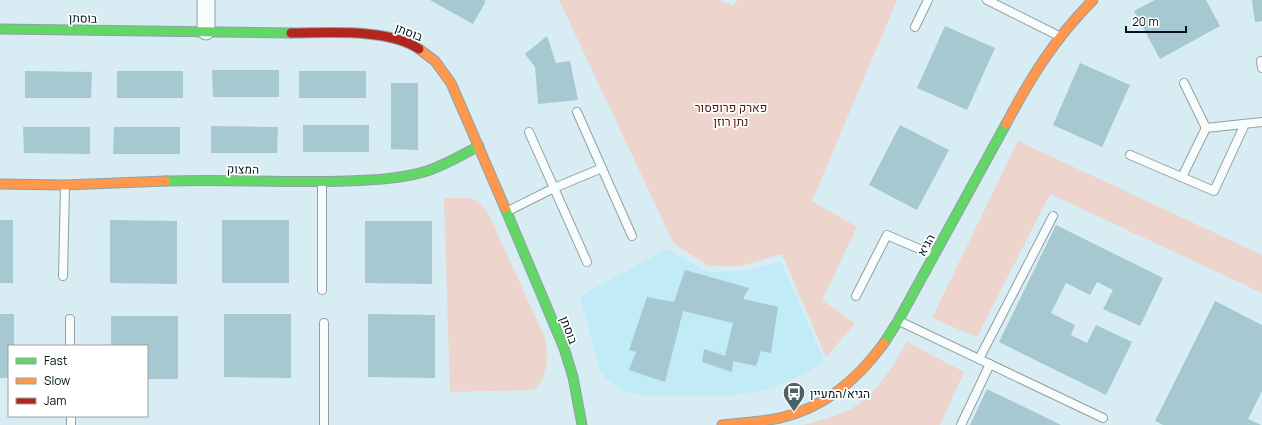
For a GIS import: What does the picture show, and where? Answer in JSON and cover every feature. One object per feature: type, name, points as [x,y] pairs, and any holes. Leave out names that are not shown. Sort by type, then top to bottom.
[{"type":"street","points":[[206,0],[206,31]]},
{"type":"street","name":"הגיא","points":[[722,425],[779,421],[826,400],[843,389],[859,374],[875,355],[898,321],[1029,81],[1059,36],[1093,0]]},
{"type":"street","name":"בוסתן","points":[[0,29],[206,31],[374,35],[394,38],[416,46],[433,58],[446,74],[479,146],[564,348],[573,377],[582,425]]},
{"type":"street","name":"המצוק","points":[[0,184],[65,185],[197,180],[322,182],[378,180],[418,173],[444,164],[479,146]]},
{"type":"lane","points":[[915,27],[928,0]]},
{"type":"lane","points":[[987,0],[1059,36]]},
{"type":"lane","points":[[1184,82],[1206,128]]},
{"type":"lane","points":[[577,112],[632,236]]},
{"type":"lane","points":[[1206,128],[1262,122]]},
{"type":"lane","points":[[1130,155],[1214,191],[1245,124]]},
{"type":"lane","points":[[1182,178],[1206,128]]},
{"type":"lane","points":[[529,132],[587,262]]},
{"type":"lane","points":[[507,212],[554,188],[602,168]]},
{"type":"lane","points":[[322,182],[322,290]]},
{"type":"lane","points":[[63,276],[65,185]]},
{"type":"lane","points":[[979,359],[1053,216]]},
{"type":"lane","points":[[856,296],[887,235],[934,256]]},
{"type":"lane","points":[[70,319],[70,345]]},
{"type":"lane","points":[[898,321],[1103,418]]},
{"type":"lane","points":[[324,323],[324,425]]},
{"type":"lane","points":[[961,425],[990,364]]},
{"type":"shaded area","points":[[667,249],[708,272],[743,271],[781,262],[825,362],[797,377],[762,391],[725,396],[640,395],[626,392],[616,387],[605,378],[600,371],[580,296]]},
{"type":"green space","name":"פארק פרופסור נתן רוזן","points":[[559,0],[718,0],[733,6],[738,0],[897,0],[812,201],[857,227],[822,300],[855,324],[826,357],[782,254],[740,266],[709,266],[674,244]]},
{"type":"green space","points":[[1018,141],[1262,255],[1262,293],[1050,194],[977,337],[932,318]]},
{"type":"green space","points":[[444,198],[467,198],[478,201],[488,213],[545,338],[547,359],[545,372],[539,385],[534,390],[450,392]]},
{"type":"green space","points":[[907,342],[964,372],[940,425],[803,425],[826,419],[847,411],[866,398],[882,381]]},
{"type":"building","points":[[430,0],[483,0],[486,1],[473,24]]},
{"type":"building","points":[[1155,0],[1206,0],[1220,26],[1160,59],[1134,11]]},
{"type":"building","points":[[1252,0],[1262,0],[1262,21],[1255,22]]},
{"type":"building","points":[[945,26],[995,48],[967,110],[917,88]]},
{"type":"building","points":[[547,36],[556,63],[570,61],[578,100],[538,104],[535,67],[525,54]]},
{"type":"building","points":[[1080,63],[1130,85],[1102,147],[1053,125]]},
{"type":"building","points":[[212,70],[279,70],[279,97],[213,97]]},
{"type":"building","points":[[25,71],[92,72],[91,98],[25,98]]},
{"type":"building","points":[[117,71],[183,71],[183,98],[117,98]]},
{"type":"building","points":[[299,71],[366,71],[366,98],[299,98]]},
{"type":"building","points":[[391,83],[418,83],[418,150],[391,149]]},
{"type":"building","points":[[303,125],[369,125],[369,152],[303,152]]},
{"type":"building","points":[[900,125],[949,150],[917,210],[869,185]]},
{"type":"building","points":[[211,126],[278,127],[277,153],[211,153]]},
{"type":"building","points":[[23,127],[90,127],[90,154],[24,153]]},
{"type":"building","points":[[114,127],[180,127],[180,154],[113,154]]},
{"type":"building","points":[[0,220],[13,220],[13,283],[0,283]]},
{"type":"building","points":[[110,220],[177,221],[177,284],[110,283]]},
{"type":"building","points":[[222,220],[289,220],[289,283],[222,283]]},
{"type":"building","points":[[365,221],[432,221],[432,284],[365,283]]},
{"type":"building","points":[[1056,225],[1163,278],[1140,326],[1103,309],[1113,290],[1097,282],[1090,295],[1066,283],[1051,313],[1075,325],[1071,335],[1087,343],[1096,325],[1132,342],[1106,395],[999,342]]},
{"type":"building","points":[[685,270],[749,288],[743,299],[778,307],[771,353],[761,351],[756,366],[733,361],[732,372],[702,362],[704,349],[725,356],[733,323],[683,311],[665,382],[629,370],[636,352],[629,350],[647,297],[674,302]]},
{"type":"building","points":[[1215,301],[1262,325],[1262,391],[1248,419],[1261,425],[1163,425],[1155,421]]},
{"type":"building","points":[[0,314],[14,314],[14,345],[8,345],[8,378],[0,378]]},
{"type":"building","points":[[224,314],[291,314],[291,378],[224,377]]},
{"type":"building","points":[[368,314],[435,315],[435,378],[368,377]]},
{"type":"building","points":[[111,316],[178,316],[178,379],[148,379],[148,345],[111,345]]},
{"type":"building","points":[[987,389],[1061,425],[970,425]]},
{"type":"traffic: fast","points":[[0,29],[291,33]]},
{"type":"traffic: fast","points":[[884,343],[898,321],[1006,124]]},
{"type":"traffic: fast","points":[[166,181],[356,181],[387,179],[407,176],[434,169],[479,146]]},
{"type":"traffic: fast","points":[[505,208],[564,348],[573,377],[582,425]]},
{"type":"traffic: slow","points":[[1006,124],[1034,74],[1055,44],[1079,14],[1093,0]]},
{"type":"traffic: slow","points":[[419,49],[435,61],[451,83],[505,208]]},
{"type":"traffic: slow","points":[[0,184],[65,185],[166,181]]},
{"type":"traffic: slow","points":[[722,425],[780,418],[811,407],[839,390],[851,380],[884,343]]},
{"type":"traffic: jam","points":[[291,33],[357,33],[375,35],[406,42],[419,49]]},
{"type":"place","name":"הגיא/המעיין","points":[[794,412]]}]
